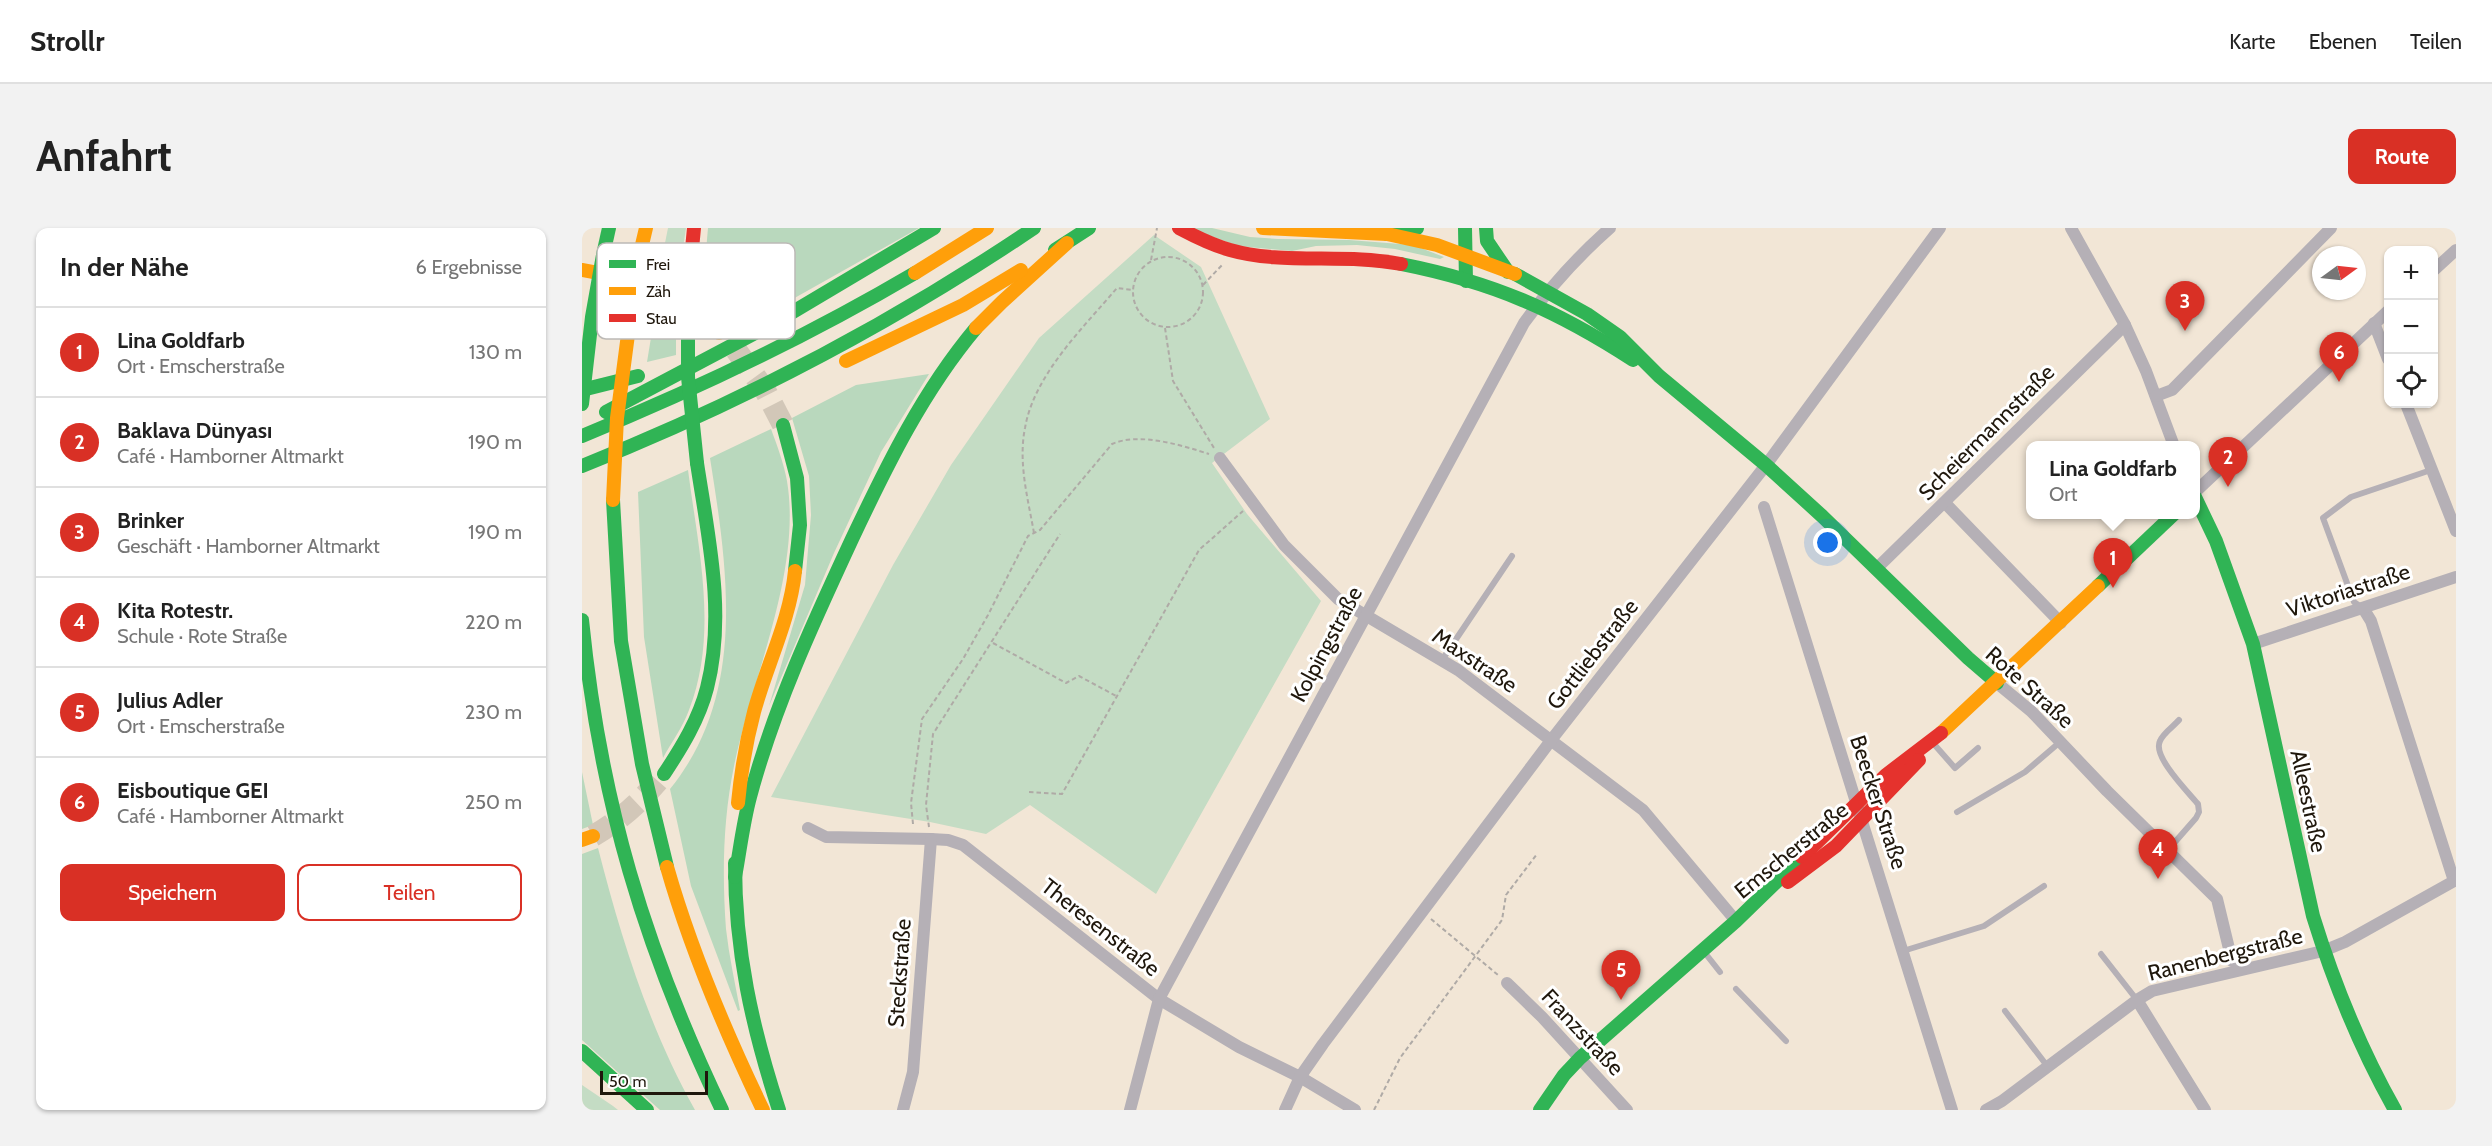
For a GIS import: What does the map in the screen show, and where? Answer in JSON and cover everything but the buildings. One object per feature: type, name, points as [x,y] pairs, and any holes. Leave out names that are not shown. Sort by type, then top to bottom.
[{"type":"main road","points":[[606,243],[609,228]]},
{"type":"main road","points":[[642,243],[646,228]]},
{"type":"main road","points":[[693,243],[694,228]]},
{"type":"main road","points":[[795,311],[934,228]]},
{"type":"main road","points":[[582,436],[652,409],[776,351],[932,264],[987,228]]},
{"type":"main road","points":[[582,466],[659,437],[894,318],[941,291],[1034,228]]},
{"type":"main road","points":[[726,405],[753,403],[963,305],[1089,228]]},
{"type":"main road","points":[[1179,228],[1195,238],[1236,252],[1266,258],[1351,257],[1391,262],[1466,280],[1537,304],[1578,326],[1659,376]]},
{"type":"main road","points":[[1263,228],[1388,234],[1437,245],[1508,272],[1547,291],[1620,337],[1659,376],[1766,465]]},
{"type":"main road","points":[[1388,234],[1418,228]]},
{"type":"main road","points":[[1465,228],[1472,259]]},
{"type":"main road","points":[[1466,280],[1472,259],[1486,234]]},
{"type":"main road","points":[[1486,234],[1508,272]]},
{"type":"main road","points":[[735,877],[750,797],[772,729],[840,563],[889,459],[938,378],[967,339],[998,305],[1067,243]]},
{"type":"main road","points":[[582,270],[597,272]]},
{"type":"main road","points":[[582,404],[597,289]]},
{"type":"main road","points":[[627,339],[617,418],[613,500],[621,639],[638,750],[666,869],[683,924],[703,980],[735,1055],[763,1110]]},
{"type":"main road","points":[[664,774],[683,747],[698,714],[707,687],[713,651],[710,564],[688,399],[685,339]]},
{"type":"main road","points":[[582,425],[742,339]]},
{"type":"main road","points":[[582,390],[703,359]]},
{"type":"main road","points":[[779,1110],[763,1062],[743,984],[737,931],[735,877],[736,821],[742,766],[754,711],[779,642],[794,584],[800,525],[797,478],[783,425]]},
{"type":"main road","name":"Rote Straße","points":[[1766,465],[1997,683]]},
{"type":"main road","name":"Alleestraße","points":[[2200,503],[2253,644],[2313,916],[2323,951],[2369,1062],[2396,1110]]},
{"type":"main road","name":"Emscherstraße","points":[[1737,921],[1886,775],[1944,731],[2169,519]]},
{"type":"main road","points":[[582,620],[596,727],[617,830],[630,878],[645,928],[679,1019],[722,1110]]},
{"type":"main road","name":"Emscherstraße","points":[[1540,1110],[1564,1075],[1580,1058],[1737,921],[1828,853],[1863,819],[1944,731]]},
{"type":"main road","points":[[582,1051],[647,1110]]},
{"type":"main road","points":[[582,1070],[638,1110]]},
{"type":"street","name":"Kolpingstraße","points":[[1130,1110],[1159,999],[1524,323],[1547,291],[1579,255],[1610,228]]},
{"type":"street","name":"Gottliebstraße","points":[[1285,1110],[1300,1077],[1422,912],[1552,739],[1766,465],[1940,228]]},
{"type":"street","points":[[2071,228],[2125,325],[2156,396],[2172,441]]},
{"type":"street","points":[[2156,396],[2172,390],[2326,230]]},
{"type":"street","points":[[2438,266],[2456,250]]},
{"type":"street","points":[[2200,490],[2384,314]]},
{"type":"street","points":[[2374,323],[2386,354]]},
{"type":"street","name":"Scheiermannstraße","points":[[1876,569],[2125,325]]},
{"type":"street","points":[[2408,408],[2456,531]]},
{"type":"street","name":"Maxstraße","points":[[1220,458],[1284,545],[1338,599],[1441,660],[1552,739],[1643,810],[1737,921]]},
{"type":"street","points":[[1945,503],[2061,623]]},
{"type":"street","name":"Beecker Straße","points":[[1764,507],[1952,1110]]},
{"type":"street","name":"Viktoriastraße","points":[[2253,644],[2456,577]]},
{"type":"street","points":[[2363,608],[2371,621],[2455,881]]},
{"type":"street","name":"Rote Straße","points":[[1997,683],[2031,711],[2217,899],[2232,961]]},
{"type":"street","name":"Theresenstraße","points":[[808,828],[826,837],[931,839],[948,840],[963,845],[1159,999],[1239,1047],[1300,1077],[1355,1110]]},
{"type":"street","name":"Steckstraße","points":[[903,1110],[912,1072],[931,839]]},
{"type":"street","name":"Ranenbergstraße","points":[[1986,1110],[2152,991],[2323,951],[2345,942],[2455,881]]},
{"type":"street","name":"Franzstraße","points":[[1507,983],[1627,1110]]},
{"type":"street","points":[[2137,1000],[2205,1110]]},
{"type":"lane","points":[[2363,608],[2354,602],[2323,518],[2350,497],[2432,470]]},
{"type":"lane","points":[[1441,660],[1512,556]]},
{"type":"lane","points":[[2167,850],[2199,812],[2198,804],[2161,759],[2158,749],[2159,741],[2179,720]]},
{"type":"lane","points":[[1957,812],[2025,772],[2060,742]]},
{"type":"lane","points":[[1933,743],[1955,768],[1978,748]]},
{"type":"lane","points":[[1903,951],[1984,926],[2044,886]]},
{"type":"lane","points":[[1702,951],[1720,972]]},
{"type":"lane","points":[[2101,954],[2137,1000]]},
{"type":"lane","points":[[1736,989],[1786,1041]]},
{"type":"lane","points":[[2005,1011],[2048,1066]]},
{"type":"path","points":[[1151,260],[1157,228]]},
{"type":"path","points":[[1203,285],[1236,252]]},
{"type":"path","points":[[1166,257],[1185,261],[1193,267],[1203,285],[1203,295],[1196,314],[1180,326],[1165,328],[1150,324],[1136,309],[1132,290],[1139,271],[1151,260],[1166,257]]},
{"type":"path","points":[[1034,533],[1024,478],[1023,452],[1025,428],[1032,404],[1058,358],[1117,288],[1132,290]]},
{"type":"path","points":[[1165,328],[1173,381],[1220,458]]},
{"type":"path","points":[[931,839],[912,823],[912,803],[922,719],[963,659],[1029,536],[1040,530],[1112,444],[1123,438],[1188,447],[1220,458]]},
{"type":"path","points":[[1029,792],[1062,794],[1199,550],[1252,503]]},
{"type":"path","points":[[931,839],[926,805],[933,734],[993,643],[1060,534]]},
{"type":"path","points":[[993,643],[1066,683],[1078,676],[1118,696]]},
{"type":"path","points":[[1374,1110],[1401,1058],[1502,920],[1506,895],[1538,854]]},
{"type":"path","points":[[1422,912],[1476,954],[1507,983]]},
{"type":"green space","points":[[668,228],[686,228],[684,243],[665,243]]},
{"type":"green space","points":[[708,228],[919,228],[795,298],[795,243],[707,243]]},
{"type":"green space","points":[[1189,228],[1212,228],[1250,237],[1349,240],[1413,245],[1444,257],[1440,259],[1395,249],[1357,245],[1316,246],[1292,251],[1238,246]]},
{"type":"green space","points":[[1154,235],[1201,267],[1270,419],[1212,463],[1247,514],[1321,601],[1156,894],[1030,805],[986,834],[930,822],[771,797],[893,565],[951,465],[1039,338]]},
{"type":"green space","points":[[651,339],[676,339],[676,355],[647,362]]},
{"type":"green space","points":[[929,374],[881,452],[834,553],[769,706],[805,585],[811,515],[809,476],[792,418],[856,385]]},
{"type":"green space","points":[[771,429],[787,481],[790,515],[788,551],[773,624],[742,732],[730,786],[724,847],[725,909],[726,929],[740,1010],[738,1011],[691,886],[670,789],[695,752],[711,713],[721,672],[726,630],[726,587],[710,458]]},
{"type":"green space","points":[[688,470],[704,590],[703,651],[698,681],[689,710],[663,758],[644,637],[638,492]]},
{"type":"green space","points":[[582,772],[593,825],[582,829]]},
{"type":"green space","points":[[598,848],[616,915],[650,1015],[695,1110],[660,1110],[582,1040],[582,854]]},
{"type":"green space","points":[[582,1085],[613,1106],[618,1110],[582,1110]]},
{"type":"tunnel","points":[[736,350],[765,390],[783,425]]},
{"type":"tunnel","points":[[593,836],[628,811],[658,781]]},
{"type":"traffic: fast","points":[[606,243],[609,228]]},
{"type":"traffic: fast","points":[[795,311],[934,228]]},
{"type":"traffic: fast","points":[[582,466],[700,415],[814,359],[925,297],[1034,228]]},
{"type":"traffic: fast","points":[[1055,250],[1089,228]]},
{"type":"traffic: fast","points":[[1387,234],[1417,228]]},
{"type":"traffic: fast","points":[[1465,228],[1466,281]]},
{"type":"traffic: fast","points":[[1486,228],[1487,241],[1508,272]]},
{"type":"traffic: fast","points":[[1401,264],[1465,280],[1522,300],[1577,326],[1633,360]]},
{"type":"traffic: fast","points":[[795,338],[915,273]]},
{"type":"traffic: fast","points":[[1515,274],[1587,314],[1620,337],[1659,376],[1766,465],[1822,516],[1968,658],[1997,683]]},
{"type":"traffic: fast","points":[[582,404],[597,289]]},
{"type":"traffic: fast","points":[[735,877],[743,827],[760,764],[809,634],[865,511],[907,429],[939,377],[976,328]]},
{"type":"traffic: fast","points":[[688,339],[688,377],[697,463]]},
{"type":"traffic: fast","points":[[606,412],[744,339]]},
{"type":"traffic: fast","points":[[582,436],[668,400],[793,339]]},
{"type":"traffic: fast","points":[[582,390],[638,376]]},
{"type":"traffic: fast","points":[[783,425],[797,478],[800,525],[795,571]]},
{"type":"traffic: fast","points":[[664,774],[695,722],[699,711],[707,688],[715,632],[713,575],[697,463]]},
{"type":"traffic: fast","points":[[613,500],[621,641],[642,764],[667,867]]},
{"type":"traffic: fast","points":[[2200,507],[2216,541],[2253,644],[2313,916],[2321,941],[2359,1039],[2395,1110]]},
{"type":"traffic: fast","points":[[2098,586],[2169,519]]},
{"type":"traffic: fast","points":[[582,620],[600,750],[630,871],[648,931],[670,990],[694,1050],[722,1110]]},
{"type":"traffic: fast","points":[[1540,1110],[1564,1075],[1580,1058],[1736,921],[1802,857]]},
{"type":"traffic: fast","points":[[735,863],[738,927],[747,988],[753,1019],[779,1110]]},
{"type":"traffic: fast","points":[[582,1051],[647,1110]]},
{"type":"traffic: slow","points":[[642,243],[646,228]]},
{"type":"traffic: slow","points":[[915,273],[987,228]]},
{"type":"traffic: slow","points":[[1263,228],[1387,234],[1437,245],[1515,274]]},
{"type":"traffic: slow","points":[[976,328],[1067,243]]},
{"type":"traffic: slow","points":[[582,270],[597,273]]},
{"type":"traffic: slow","points":[[846,361],[963,305],[1021,270]]},
{"type":"traffic: slow","points":[[613,500],[617,418],[627,339]]},
{"type":"traffic: slow","points":[[738,803],[751,723],[778,642],[795,571]]},
{"type":"traffic: slow","points":[[1941,733],[2098,586]]},
{"type":"traffic: slow","points":[[582,840],[593,836]]},
{"type":"traffic: slow","points":[[667,867],[710,990],[763,1110]]},
{"type":"traffic: jam","points":[[693,243],[694,228]]},
{"type":"traffic: jam","points":[[1179,228],[1217,246],[1250,254],[1292,258],[1358,259],[1401,264]]},
{"type":"traffic: jam","points":[[1802,857],[1886,775],[1941,733]]},
{"type":"traffic: jam","points":[[1788,882],[1836,846],[1919,760]]},
{"type":"place","name":"Brinker","points":[[2185,331]]},
{"type":"place","name":"Eisboutique GEI","points":[[2339,382]]},
{"type":"place","name":"Baklava Dünyası","points":[[2228,487]]},
{"type":"place","name":"Lina Goldfarb","points":[[2113,588]]},
{"type":"place","name":"Kita Rotestr.","points":[[2158,879]]},
{"type":"place","name":"Julius Adler","points":[[1621,1000]]}]
